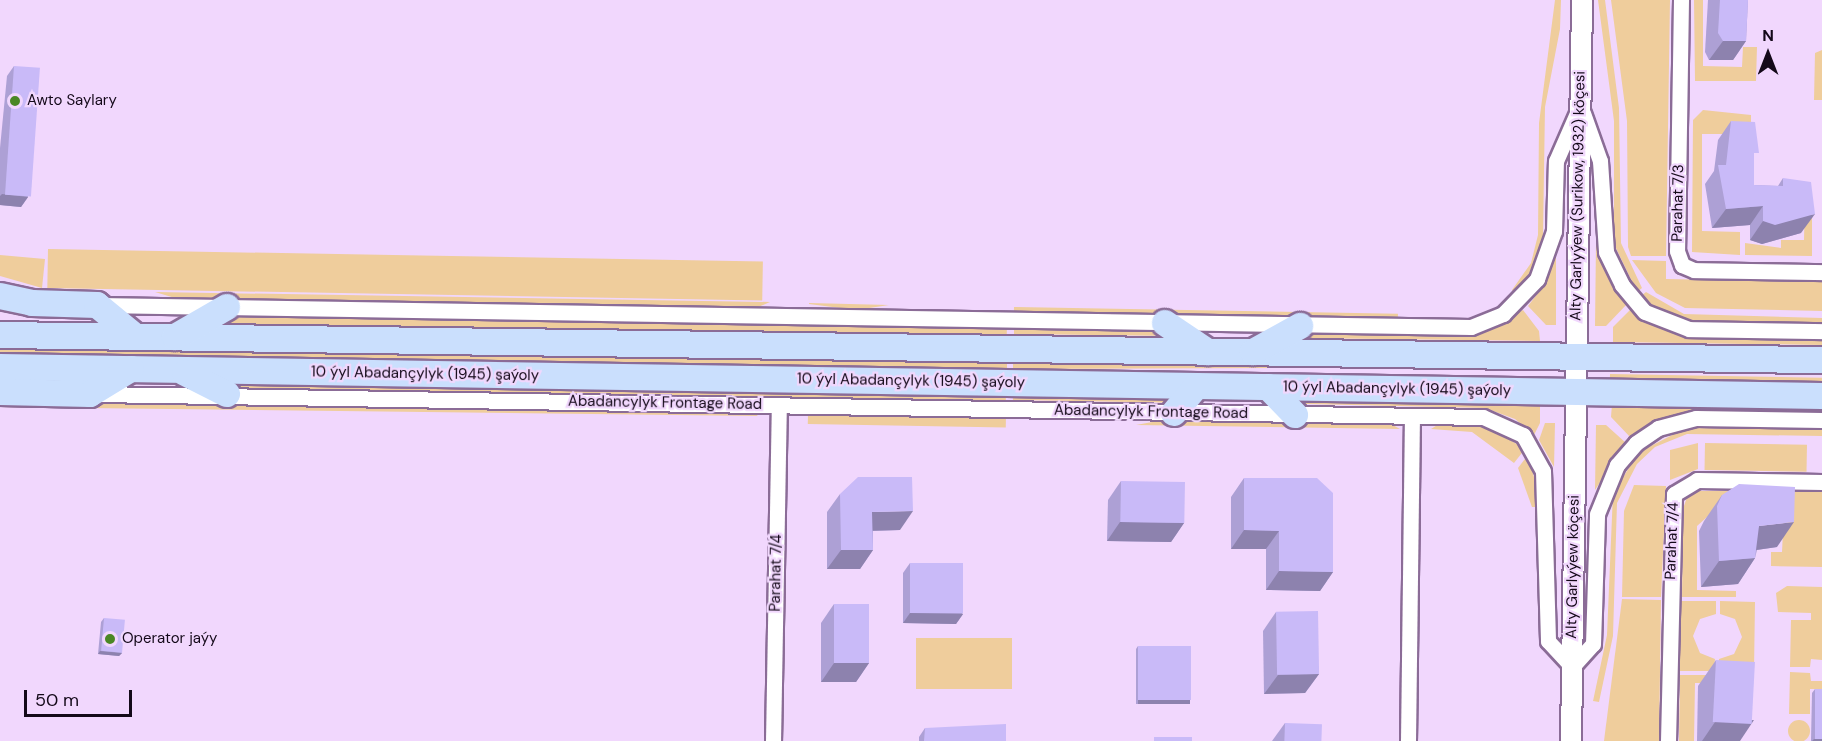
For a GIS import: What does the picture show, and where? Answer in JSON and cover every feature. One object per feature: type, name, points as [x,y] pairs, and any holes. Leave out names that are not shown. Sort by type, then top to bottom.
[{"type":"main road","points":[[0,296],[32,303],[97,305],[136,337]]},
{"type":"main road","points":[[174,337],[227,307]]},
{"type":"main road","points":[[1165,323],[1208,352]]},
{"type":"main road","points":[[1252,352],[1300,326]]},
{"type":"main road","points":[[0,335],[1822,360]]},
{"type":"main road","name":"10 ýyl Abadançylyk (1945) şaýoly","points":[[0,368],[1822,396]]},
{"type":"main road","points":[[0,392],[90,394],[131,369]]},
{"type":"main road","points":[[179,370],[227,394]]},
{"type":"main road","points":[[1174,413],[1197,386]]},
{"type":"main road","points":[[1268,387],[1295,415]]},
{"type":"street","name":"Alty Garlyýew (Surikow, 1932) köçesi","points":[[1574,393],[1582,0]]},
{"type":"street","name":"Parahat 7/3","points":[[1680,0],[1677,251],[1682,265],[1694,270],[1822,272]]},
{"type":"street","points":[[97,305],[1471,327],[1512,307],[1537,279],[1552,242],[1556,161],[1580,106]]},
{"type":"street","points":[[1580,106],[1600,161],[1606,252],[1622,285],[1645,312],[1689,329],[1822,332]]},
{"type":"street","name":"Alty Garlyýew köçesi","points":[[1571,741],[1574,393]]},
{"type":"street","name":"Abadancylyk Frontage Road","points":[[90,394],[227,394],[1495,419],[1515,428],[1532,445],[1545,480],[1548,641],[1572,668]]},
{"type":"street","name":"Parahat 7/4","points":[[773,741],[779,405]]},
{"type":"street","points":[[1408,741],[1412,417]]},
{"type":"street","points":[[1572,668],[1593,644],[1597,513],[1617,465],[1636,443],[1665,425],[1696,418],[1822,420]]},
{"type":"street","name":"Parahat 7/4","points":[[1668,741],[1674,494],[1697,480],[1822,482]]},
{"type":"shaded area","points":[[1555,0],[1561,0],[1560,29],[1545,107],[1543,236],[1531,275],[1515,294],[1512,290],[1531,263],[1538,235],[1539,123]]},
{"type":"shaded area","points":[[1598,0],[1605,0],[1619,108],[1621,243],[1642,288],[1637,292],[1614,244],[1614,121]]},
{"type":"shaded area","points":[[1611,0],[1670,0],[1666,256],[1631,256],[1628,247],[1627,121]]},
{"type":"shaded area","points":[[1694,0],[1703,0],[1703,66],[1742,67],[1743,47],[1757,47],[1756,81],[1695,81]]},
{"type":"shaded area","points":[[1822,50],[1822,100],[1814,100],[1815,53]]},
{"type":"shaded area","points":[[1703,110],[1751,115],[1751,134],[1702,134],[1702,231],[1740,232],[1740,255],[1692,252],[1693,120]]},
{"type":"shaded area","points":[[1805,196],[1812,198],[1812,256],[1745,255],[1745,243],[1781,248],[1781,240],[1804,240]]},
{"type":"shaded area","points":[[1596,244],[1628,303],[1606,326],[1595,326]]},
{"type":"shaded area","points":[[48,249],[763,261],[762,300],[47,288]]},
{"type":"shaded area","points":[[1556,254],[1556,325],[1546,325],[1528,306],[1545,284]]},
{"type":"shaded area","points":[[0,255],[45,259],[42,288],[0,276]]},
{"type":"shaded area","points":[[1632,260],[1666,261],[1666,279],[1822,282],[1822,311],[1685,308],[1656,293]]},
{"type":"shaded area","points":[[155,292],[770,302],[756,308],[175,298]]},
{"type":"shaded area","points":[[1646,292],[1684,314],[1822,318],[1822,324],[1682,320],[1652,306],[1641,296]]},
{"type":"shaded area","points":[[809,303],[889,305],[856,310]]},
{"type":"shaded area","points":[[1014,307],[1398,314],[1398,320],[1014,313]]},
{"type":"shaded area","points":[[1632,308],[1652,325],[1680,335],[1822,339],[1822,345],[1613,342],[1613,327]]},
{"type":"shaded area","points":[[1523,310],[1539,331],[1540,341],[1300,338],[1316,333],[1478,334]]},
{"type":"shaded area","points":[[231,314],[1007,328],[1007,341],[231,327]]},
{"type":"shaded area","points":[[1014,327],[1157,330],[1173,336],[1014,334]]},
{"type":"shaded area","points":[[299,347],[1007,361],[1007,369],[0,355],[0,350]]},
{"type":"shaded area","points":[[1013,361],[1539,367],[1013,369]]},
{"type":"shaded area","points":[[1610,374],[1822,378],[1822,384],[1610,380]]},
{"type":"shaded area","points":[[218,383],[1006,397],[1006,410],[218,396]]},
{"type":"shaded area","points":[[1013,395],[1173,398],[1173,403],[1013,400]]},
{"type":"shaded area","points":[[1294,399],[1540,403],[1540,423],[1534,435],[1515,419],[1485,408],[1306,404]]},
{"type":"shaded area","points":[[0,401],[752,412],[758,416],[0,407]]},
{"type":"shaded area","points":[[1612,404],[1822,407],[1822,413],[1691,411],[1656,422],[1631,438],[1611,417]]},
{"type":"shaded area","points":[[808,413],[1006,416],[1006,427],[808,424]]},
{"type":"shaded area","points":[[1163,420],[1389,423],[1400,429],[1136,425]]},
{"type":"shaded area","points":[[1545,423],[1555,423],[1554,467],[1539,440]]},
{"type":"shaded area","points":[[1439,424],[1485,425],[1525,449],[1514,463],[1472,432],[1431,429]]},
{"type":"shaded area","points":[[1596,425],[1606,425],[1626,443],[1595,490]]},
{"type":"shaded area","points":[[1686,428],[1822,429],[1822,436],[1687,434],[1655,447],[1637,464],[1617,503],[1613,636],[1599,702],[1593,701],[1607,635],[1613,493],[1639,452]]},
{"type":"shaded area","points":[[1698,443],[1698,469],[1670,480],[1670,450]]},
{"type":"shaded area","points":[[1705,443],[1807,445],[1807,472],[1705,470]]},
{"type":"shaded area","points":[[1528,455],[1538,507],[1532,507],[1518,468]]},
{"type":"shaded area","points":[[1634,485],[1666,486],[1661,597],[1622,597],[1624,511]]},
{"type":"shaded area","points":[[1698,491],[1782,491],[1716,509],[1697,526],[1697,590],[1736,591],[1736,597],[1682,597],[1683,509],[1687,497]]},
{"type":"shaded area","points":[[1785,491],[1822,492],[1822,567],[1771,566],[1771,552],[1782,552]]},
{"type":"shaded area","points":[[1787,586],[1822,587],[1822,660],[1811,659],[1810,667],[1790,667],[1791,620],[1811,620],[1811,613],[1778,612],[1776,593]]},
{"type":"shaded area","points":[[1622,599],[1661,600],[1659,741],[1604,741]]},
{"type":"shaded area","points":[[1680,601],[1716,601],[1716,614],[1700,619],[1693,636],[1700,653],[1715,659],[1714,671],[1680,671]]},
{"type":"shaded area","points":[[1720,601],[1755,602],[1754,671],[1719,671],[1719,659],[1734,654],[1742,637],[1735,619],[1720,614]]},
{"type":"shaded area","points":[[916,638],[1012,638],[1012,689],[916,689]]},
{"type":"shaded area","points":[[1790,672],[1810,673],[1811,681],[1822,681],[1822,689],[1810,689],[1810,714],[1789,714]]},
{"type":"shaded area","points":[[1680,675],[1714,675],[1714,683],[1695,683],[1694,741],[1679,741]]},
{"type":"shaded area","points":[[1795,720],[1803,720],[1810,727],[1810,735],[1803,742],[1795,742],[1788,735],[1788,727]]},
{"type":"building","points":[[1720,0],[1748,0],[1746,41],[1723,41],[1718,33]]},
{"type":"building","points":[[14,66],[40,68],[31,196],[5,195]]},
{"type":"building","points":[[1731,121],[1755,122],[1759,153],[1754,153],[1754,185],[1783,186],[1783,178],[1811,182],[1815,214],[1775,225],[1763,221],[1763,206],[1726,209],[1718,165],[1726,165]]},
{"type":"building","points":[[858,477],[912,477],[913,511],[872,512],[873,550],[841,550],[840,494]]},
{"type":"building","points":[[1244,478],[1317,478],[1333,493],[1333,572],[1279,571],[1279,531],[1244,530]]},
{"type":"building","points":[[1121,481],[1185,482],[1184,523],[1120,522]]},
{"type":"building","points":[[1739,484],[1795,487],[1794,522],[1759,526],[1755,558],[1719,561],[1717,506],[1722,495]]},
{"type":"building","points":[[910,563],[963,563],[963,613],[910,613]]},
{"type":"building","points":[[834,604],[869,604],[869,663],[834,663]]},
{"type":"building","points":[[1318,611],[1319,674],[1277,675],[1276,612]]},
{"type":"building","name":"Operator jaýy","points":[[104,618],[125,620],[122,653],[101,651]]},
{"type":"building","points":[[1138,646],[1191,646],[1191,700],[1138,700]]},
{"type":"building","points":[[1716,660],[1755,662],[1752,724],[1713,722]]},
{"type":"building","points":[[1815,689],[1822,689],[1822,739],[1815,739]]},
{"type":"building","points":[[1285,723],[1322,724],[1321,741],[1284,741]]},
{"type":"building","points":[[1006,724],[1006,741],[924,741],[925,728]]},
{"type":"building","points":[[1154,737],[1192,737],[1192,741],[1154,741]]},
{"type":"place","name":"Awto Saylary","points":[[15,101]]},
{"type":"place","name":"Operator jaýy","points":[[110,639]]}]
